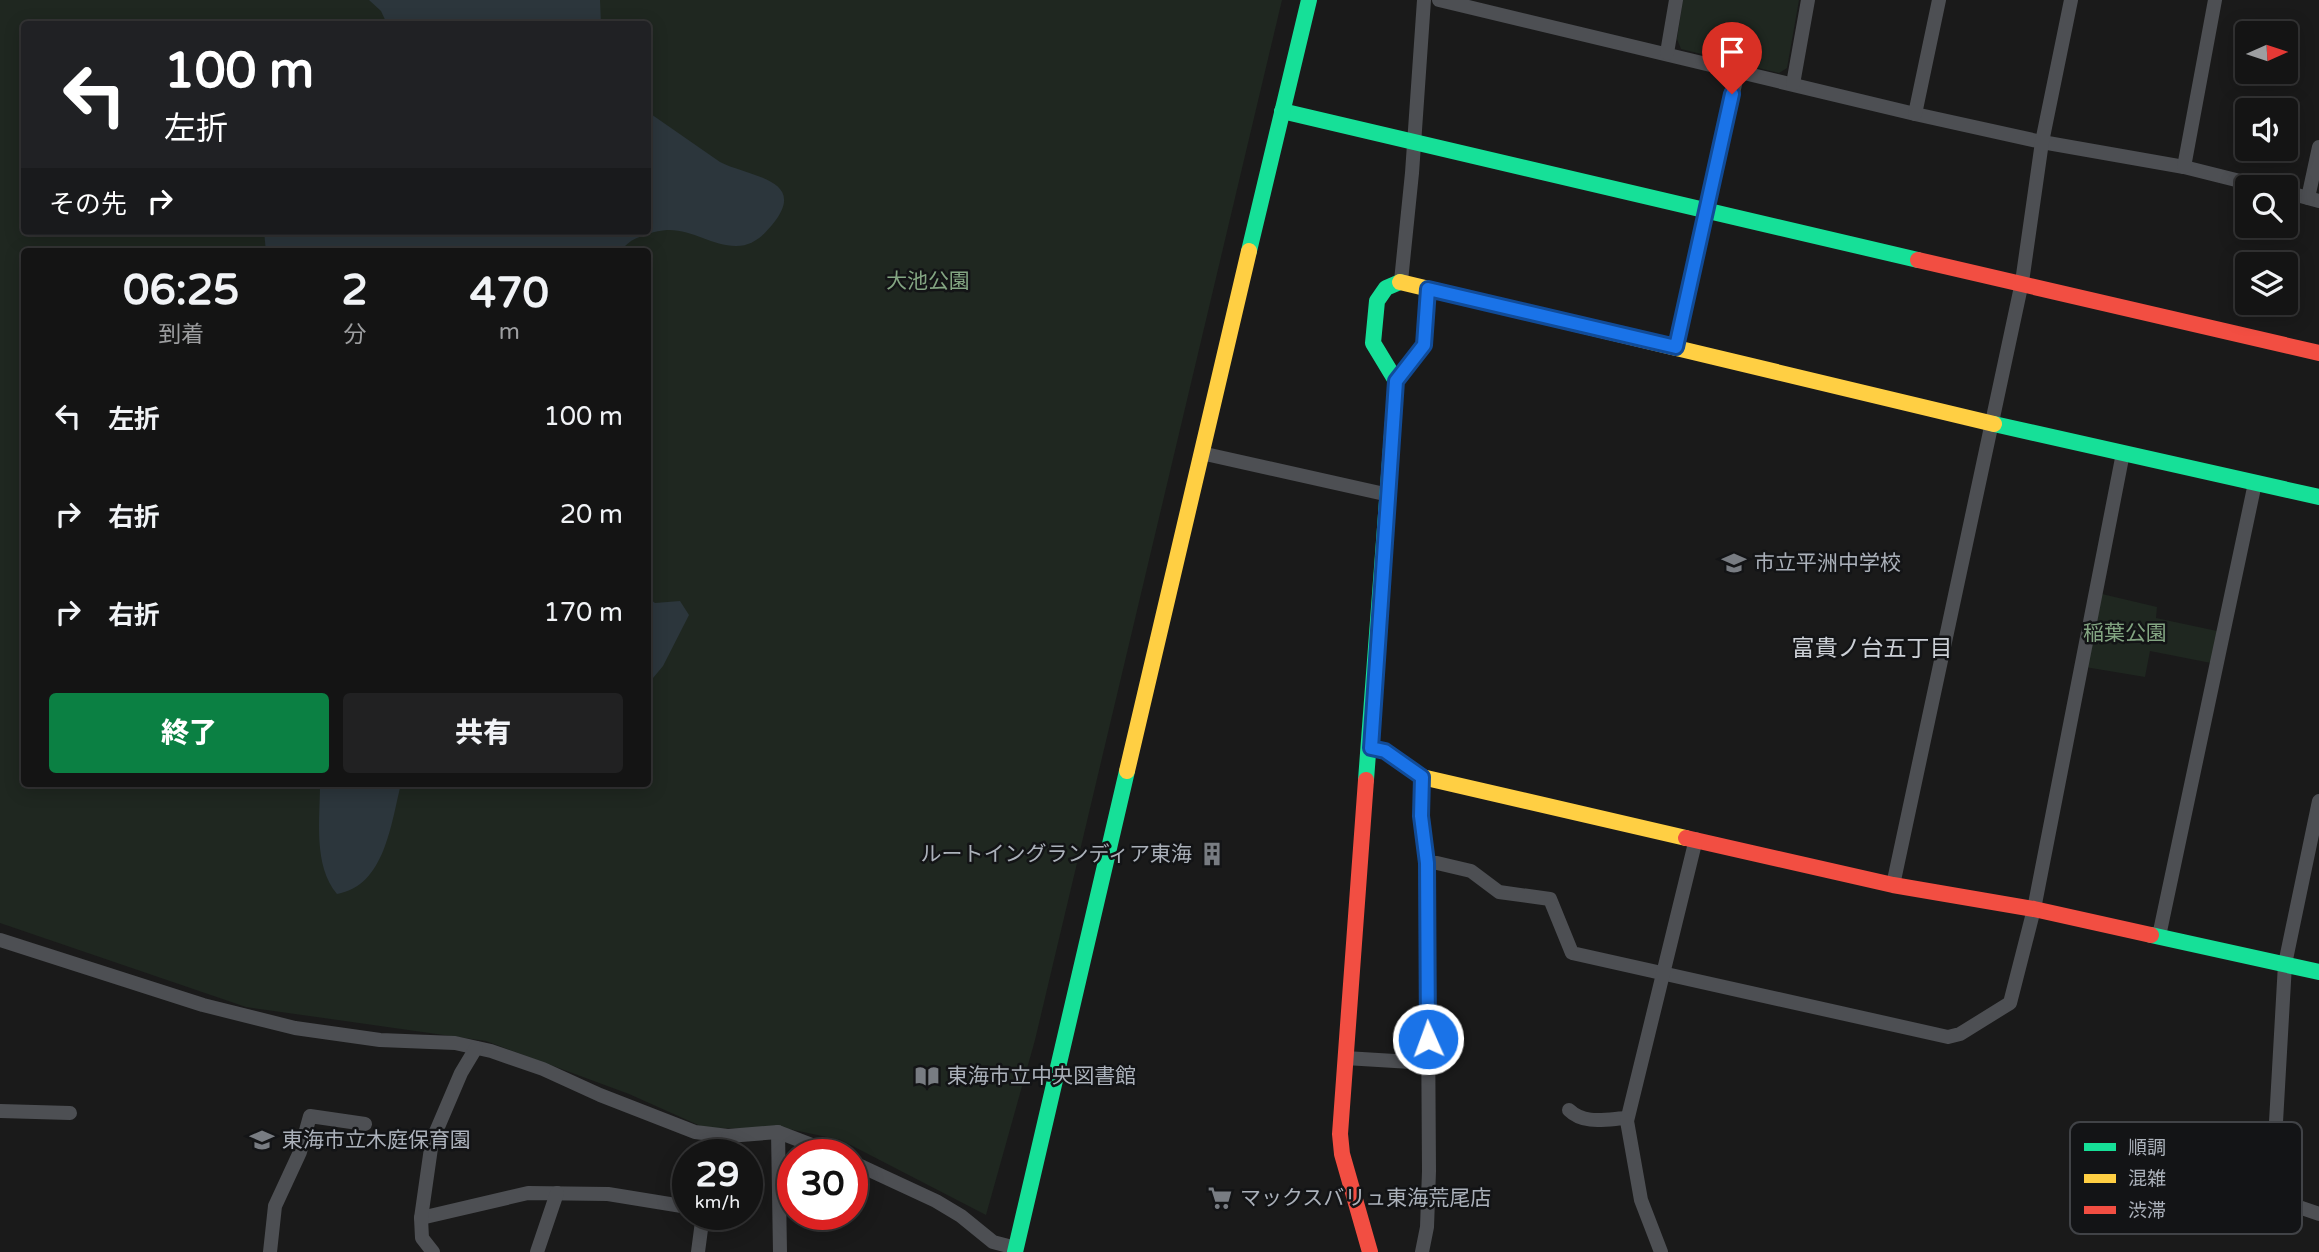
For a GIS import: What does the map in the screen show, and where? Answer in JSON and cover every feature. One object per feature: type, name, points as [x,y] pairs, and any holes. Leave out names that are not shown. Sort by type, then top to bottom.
[{"type":"street","points":[[868,1169],[936,1200],[993,1242],[1016,1250],[1309,0]]},
{"type":"street","points":[[1401,281],[1424,0]]},
{"type":"street","points":[[1439,0],[1915,114],[2042,142],[2184,167],[2235,180]]},
{"type":"street","points":[[1667,53],[1676,0]]},
{"type":"street","points":[[1793,84],[1808,0]]},
{"type":"street","points":[[1915,114],[1939,0]]},
{"type":"street","points":[[1893,885],[2022,282],[2042,142],[2070,0]]},
{"type":"street","points":[[2184,167],[2215,0]]},
{"type":"street","points":[[1676,347],[1738,71]]},
{"type":"street","points":[[1282,111],[2319,353]]},
{"type":"street","points":[[2314,199],[2319,147]]},
{"type":"street","points":[[1396,381],[1373,343],[1377,301],[1386,288],[1401,281],[1992,424],[2319,497]]},
{"type":"street","points":[[1370,1252],[1342,1154],[1340,1134],[1371,748],[1396,381],[1424,345],[1428,289]]},
{"type":"street","points":[[1202,453],[1389,495]]},
{"type":"street","points":[[1427,863],[1471,872],[1499,892],[1550,899],[1573,953],[1948,1037],[1960,1034],[2010,1003],[2034,909],[2123,453]]},
{"type":"street","points":[[2159,936],[2255,483]]},
{"type":"street","points":[[1371,748],[1385,751],[1422,777],[1893,885],[2034,909],[2319,972]]},
{"type":"street","points":[[1422,777],[1421,816],[1427,863],[1429,1171],[1427,1227],[1422,1252]]},
{"type":"street","points":[[2276,1122],[2285,964],[2319,801]]},
{"type":"street","points":[[1661,1252],[1641,1200],[1627,1118],[1696,839]]},
{"type":"street","points":[[0,940],[193,1002],[295,1028],[380,1040],[454,1043],[476,1048],[543,1069],[600,1095],[695,1132],[728,1136],[778,1132],[796,1139]]},
{"type":"street","points":[[433,1252],[422,1238],[421,1218],[432,1141],[461,1073],[476,1048]]},
{"type":"street","points":[[1345,1058],[1428,1063]]},
{"type":"street","points":[[1569,1110],[1576,1118],[1585,1120],[1627,1118]]},
{"type":"street","points":[[0,1111],[70,1113]]},
{"type":"street","points":[[270,1252],[275,1206],[300,1152],[310,1116],[365,1124]]},
{"type":"street","points":[[778,1132],[780,1252]]},
{"type":"street","points":[[421,1218],[528,1193],[608,1194],[672,1204]]},
{"type":"street","points":[[537,1252],[557,1193]]},
{"type":"street","points":[[2302,1207],[2319,1213]]},
{"type":"street","points":[[698,1252],[701,1230]]},
{"type":"green space","name":"大池公園","points":[[0,0],[1282,0],[1035,1040],[986,1215],[868,1154],[868,1139],[836,1139],[789,1129],[705,1128],[629,1094],[486,1041],[246,1007],[0,923]]},
{"type":"green space","points":[[1683,0],[1799,0],[1787,68],[1779,73],[1681,49],[1677,39]]},
{"type":"green space","name":"稲葉公園","points":[[2102,594],[2157,607],[2156,618],[2217,631],[2211,663],[2150,651],[2145,677],[2085,667]]},
{"type":"shaded area","points":[[369,0],[600,0],[601,21],[386,21],[381,11]]},
{"type":"shaded area","points":[[651,114],[720,162],[771,182],[780,189],[784,198],[782,210],[772,225],[752,243],[742,246],[727,245],[676,230],[651,233]]},
{"type":"shaded area","points":[[264,235],[645,235],[622,248],[266,248]]},
{"type":"shaded area","points":[[651,600],[655,603],[680,601],[689,615],[663,666],[651,680]]},
{"type":"shaded area","points":[[320,787],[400,787],[383,851],[366,879],[353,889],[337,894],[329,882],[321,856]]},
{"type":"traffic: fast","points":[[1249,251],[1309,0]]},
{"type":"traffic: fast","points":[[1282,111],[1918,260]]},
{"type":"traffic: fast","points":[[1366,780],[1396,381],[1373,343],[1377,301],[1386,288],[1400,282]]},
{"type":"traffic: fast","points":[[1994,424],[2319,497]]},
{"type":"traffic: fast","points":[[1015,1252],[1127,771]]},
{"type":"traffic: fast","points":[[2151,935],[2319,972]]},
{"type":"traffic: slow","points":[[1127,771],[1249,251]]},
{"type":"traffic: slow","points":[[1400,282],[1994,424]]},
{"type":"traffic: slow","points":[[1371,748],[1385,751],[1422,777],[1686,838]]},
{"type":"traffic: jam","points":[[1918,260],[2319,353]]},
{"type":"traffic: jam","points":[[1366,780],[1340,1134],[1342,1154],[1370,1252]]},
{"type":"traffic: jam","points":[[1686,838],[1893,885],[2034,909],[2151,935]]},
{"type":"place","name":"市立平洲中学校","points":[[1734,563]]},
{"type":"place","name":"ルートイングランディア東海","points":[[1212,854]]},
{"type":"place","name":"東海市立中央図書館","points":[[927,1076]]},
{"type":"place","name":"東海市立木庭保育園","points":[[262,1140]]},
{"type":"place","name":"マックスバリュ東海荒尾店","points":[[1220,1198]]},
{"type":"district","name":"富貴ノ台五丁目","points":[[1872,649]]},
{"type":"route","points":[[1428,1039],[1427,863],[1421,816],[1422,777],[1385,751],[1371,748],[1396,381],[1424,345],[1428,289],[1676,347],[1732,94]]}]
